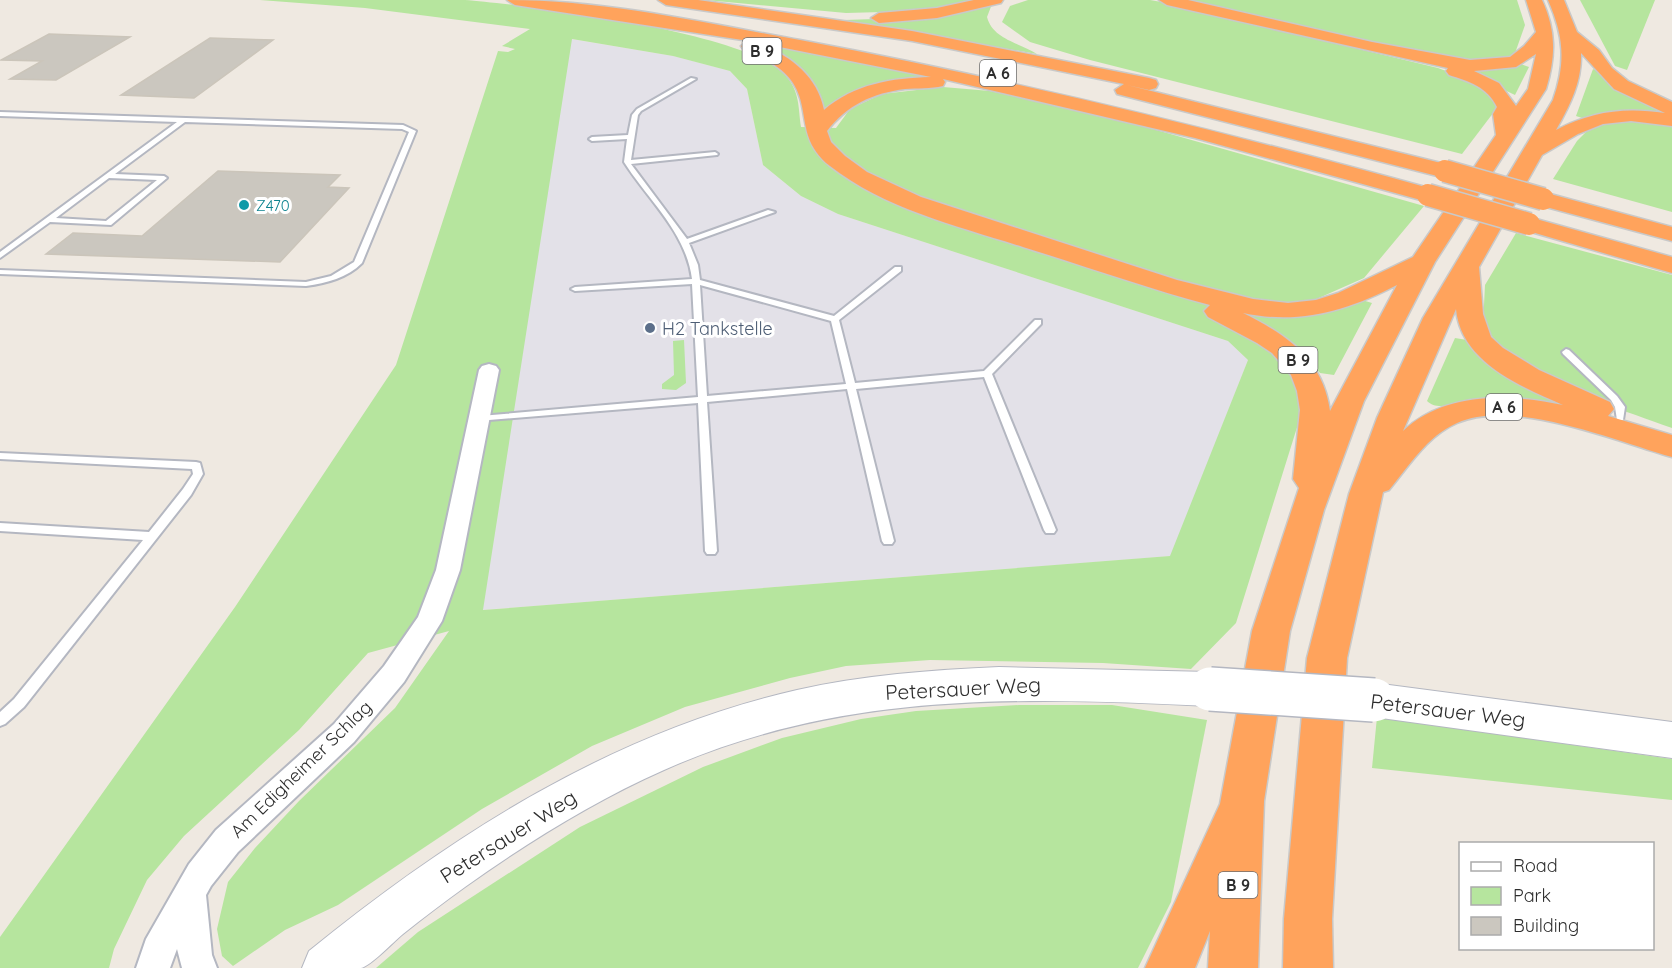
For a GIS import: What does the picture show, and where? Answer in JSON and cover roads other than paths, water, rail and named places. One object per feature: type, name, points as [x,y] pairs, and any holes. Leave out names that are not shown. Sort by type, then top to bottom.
[{"type":"highway","points":[[515,0],[664,22],[826,50],[1037,93],[1227,139],[1441,177],[1540,205],[1672,234]]},
{"type":"highway","name":"A 6","points":[[553,0],[788,33],[993,72],[1441,177]]},
{"type":"highway","name":"A 6","points":[[626,0],[823,29],[1027,68],[1243,118],[1441,177]]},
{"type":"highway","points":[[666,0],[912,36],[1147,83]]},
{"type":"highway","points":[[752,11],[845,18],[895,17],[949,11],[995,0]]},
{"type":"highway","points":[[993,20],[994,11],[1009,0]]},
{"type":"highway","points":[[1167,0],[1381,49],[1458,64],[1499,65],[1515,62],[1530,52],[1546,30]]},
{"type":"highway","name":"B 9","points":[[1233,968],[1242,801],[1271,631],[1307,510],[1349,401],[1422,262],[1536,89],[1544,68],[1546,30],[1534,0]]},
{"type":"highway","points":[[1308,968],[1308,919],[1327,658],[1366,494],[1392,418],[1414,365],[1466,265],[1563,100],[1572,75],[1574,54],[1571,35],[1556,0]]},
{"type":"highway","name":"B 9","points":[[664,22],[755,48],[785,64],[806,84],[818,129]]},
{"type":"highway","points":[[1571,35],[1593,54],[1606,72],[1622,85],[1672,109]]},
{"type":"highway","points":[[1010,37],[1070,61],[1147,83],[1441,177],[1540,205],[1672,250]]},
{"type":"highway","points":[[1381,49],[1470,76],[1495,89],[1507,107],[1503,114],[1506,135]]},
{"type":"highway","name":"A 6","points":[[818,129],[827,114],[844,101],[885,87],[947,83],[1037,93]]},
{"type":"highway","points":[[1534,151],[1592,119],[1619,115],[1672,120]]},
{"type":"highway","points":[[818,129],[818,142],[826,152],[862,177],[893,192],[947,214],[1164,285],[1249,307],[1300,310],[1338,302],[1422,262]]},
{"type":"highway","points":[[1540,205],[1672,219]]},
{"type":"highway","points":[[1540,205],[1672,265]]},
{"type":"highway","points":[[1466,265],[1473,329],[1483,345],[1516,369],[1542,383],[1672,439]]},
{"type":"highway","name":"B 9","points":[[1164,285],[1267,336],[1300,362],[1307,372],[1316,411],[1311,428],[1307,510]]},
{"type":"highway","name":"A 6","points":[[1366,494],[1421,432],[1456,412],[1474,408],[1508,407],[1547,412],[1672,446]]},
{"type":"highway","points":[[1170,968],[1242,801]]},
{"type":"highway","points":[[1308,919],[1328,968]]},
{"type":"street","name":"Am Edigheimer Schlag","points":[[153,968],[158,951],[200,875],[227,841],[344,733],[369,706],[429,621],[448,570],[489,370]]},
{"type":"street","name":"Petersauer Weg","points":[[326,968],[447,872],[544,810],[651,757],[747,720],[804,705],[873,693],[942,686],[1092,684],[1210,689],[1374,700],[1672,740]]},
{"type":"street","points":[[190,894],[195,959],[200,968]]},
{"type":"lane","points":[[693,79],[639,110],[635,115],[627,162],[663,213],[687,241],[696,264],[711,551]]},
{"type":"lane","points":[[0,114],[403,127],[413,131],[358,263],[345,274],[331,280],[306,284],[0,272]]},
{"type":"lane","points":[[0,256],[183,120]]},
{"type":"lane","points":[[592,139],[631,137]]},
{"type":"lane","points":[[627,162],[715,154]]},
{"type":"lane","points":[[48,220],[108,223],[164,178],[107,176]]},
{"type":"lane","points":[[687,241],[771,212]]},
{"type":"lane","points":[[835,319],[898,269]]},
{"type":"lane","points":[[575,289],[696,281],[835,319]]},
{"type":"lane","points":[[835,319],[888,541]]},
{"type":"lane","points":[[480,419],[987,375],[1038,322]]},
{"type":"lane","points":[[1566,352],[1614,398],[1620,406],[1620,418]]},
{"type":"lane","points":[[987,375],[1050,530]]},
{"type":"lane","points":[[0,456],[196,466],[198,474],[193,484],[19,703],[0,720]]},
{"type":"lane","points":[[0,527],[152,536]]},
{"type":"place","name":"Z470","points":[[244,205]]},
{"type":"place","name":"H2 Tankstelle","points":[[650,328]]}]
